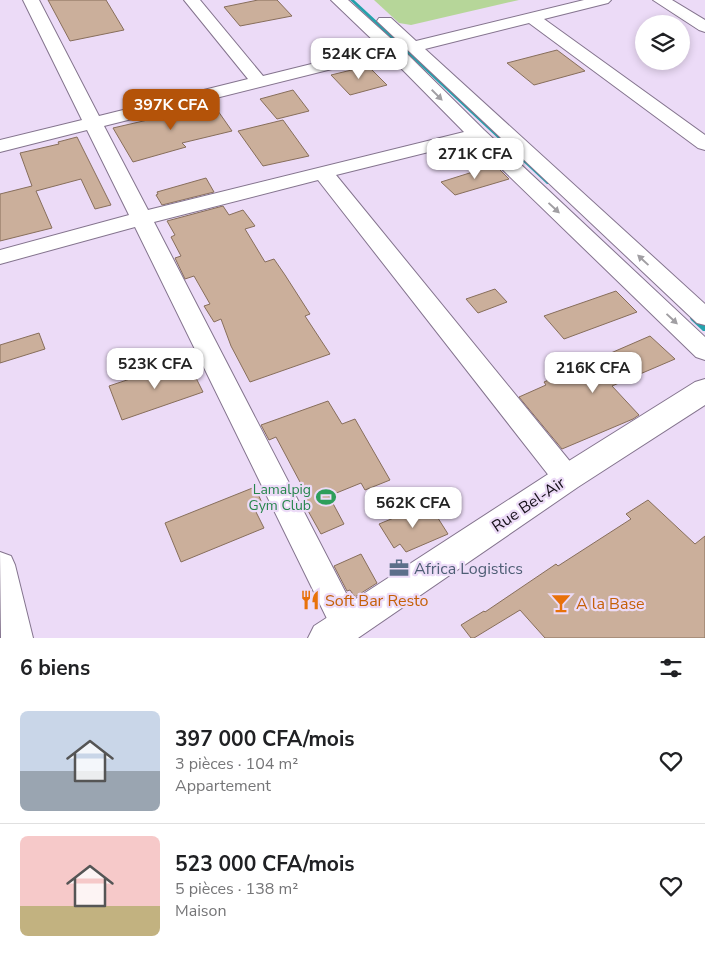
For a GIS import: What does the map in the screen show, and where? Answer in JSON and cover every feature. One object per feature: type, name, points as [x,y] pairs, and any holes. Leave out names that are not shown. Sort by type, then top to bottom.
[{"type":"main road","name":"Rue Bel-Air","points":[[337,632],[567,478],[705,390]]},
{"type":"street","points":[[31,0],[142,218],[337,632]]},
{"type":"street","points":[[192,0],[260,83]]},
{"type":"street","points":[[339,0],[705,351]]},
{"type":"street","points":[[362,0],[705,317]]},
{"type":"street","points":[[413,47],[602,0]]},
{"type":"street","points":[[661,0],[705,27]]},
{"type":"street","points":[[531,17],[705,144]]},
{"type":"street","points":[[0,146],[392,49]]},
{"type":"street","points":[[0,257],[142,218],[477,134]]},
{"type":"street","points":[[323,173],[567,478]]},
{"type":"street","points":[[0,565],[17,638]]},
{"type":"green space","points":[[374,0],[519,0],[411,25],[399,23]]},
{"type":"building","points":[[48,0],[106,0],[124,30],[70,41]]},
{"type":"building","points":[[258,0],[277,0],[292,16],[240,26],[224,7]]},
{"type":"building","points":[[557,50],[585,71],[534,85],[507,63]]},
{"type":"building","points":[[368,66],[387,85],[350,95],[331,75]]},
{"type":"building","points":[[293,90],[309,111],[277,119],[260,99]]},
{"type":"building","points":[[211,101],[232,131],[182,143],[186,147],[133,162],[113,128],[178,113],[176,110]]},
{"type":"building","points":[[283,120],[309,156],[263,166],[238,131]]},
{"type":"building","points":[[77,137],[111,205],[95,209],[81,179],[36,191],[52,228],[0,241],[0,194],[32,186],[20,153],[59,144],[58,142]]},
{"type":"building","points":[[495,165],[509,179],[455,195],[441,182]]},
{"type":"building","points":[[206,178],[214,192],[162,205],[156,195],[158,194],[157,192]]},
{"type":"building","points":[[223,206],[229,215],[243,210],[255,226],[245,229],[265,262],[274,259],[285,275],[310,314],[305,316],[330,354],[250,382],[231,346],[221,319],[214,322],[204,306],[210,304],[194,276],[185,279],[175,258],[181,256],[171,237],[175,235],[167,221]]},
{"type":"building","points":[[495,289],[507,302],[478,313],[466,299]]},
{"type":"building","points":[[616,291],[637,312],[564,339],[544,316]]},
{"type":"building","points":[[39,333],[45,349],[0,363],[0,345]]},
{"type":"building","points":[[650,336],[675,359],[612,386],[639,415],[633,419],[562,449],[519,397],[546,385],[544,382]]},
{"type":"building","points":[[187,360],[203,392],[122,420],[109,386]]},
{"type":"building","points":[[328,401],[342,424],[355,419],[390,480],[365,490],[361,483],[329,496],[344,524],[321,534],[302,500],[308,497],[276,437],[269,440],[261,425]]},
{"type":"building","points":[[255,487],[262,503],[253,506],[264,528],[181,562],[165,523]]},
{"type":"building","points":[[648,500],[695,544],[705,536],[705,638],[545,638],[520,610],[474,638],[471,638],[461,625],[485,612],[556,564],[558,566],[631,519],[626,514]]},
{"type":"building","points":[[423,506],[430,518],[436,515],[448,534],[406,552],[400,544],[394,548],[379,524]]},
{"type":"building","points":[[361,554],[377,583],[355,597],[350,590],[347,591],[334,566]]},
{"type":"waterway","points":[[352,0],[549,183]]},
{"type":"waterway","points":[[693,318],[705,329]]},
{"type":"place","name":"Lamalpig Gym Club","points":[[326,497]]},
{"type":"place","name":"Africa Logistics","points":[[399,568]]},
{"type":"place","name":"Soft Bar Resto","points":[[310,600]]},
{"type":"place","name":"A la Base","points":[[561,603]]}]
